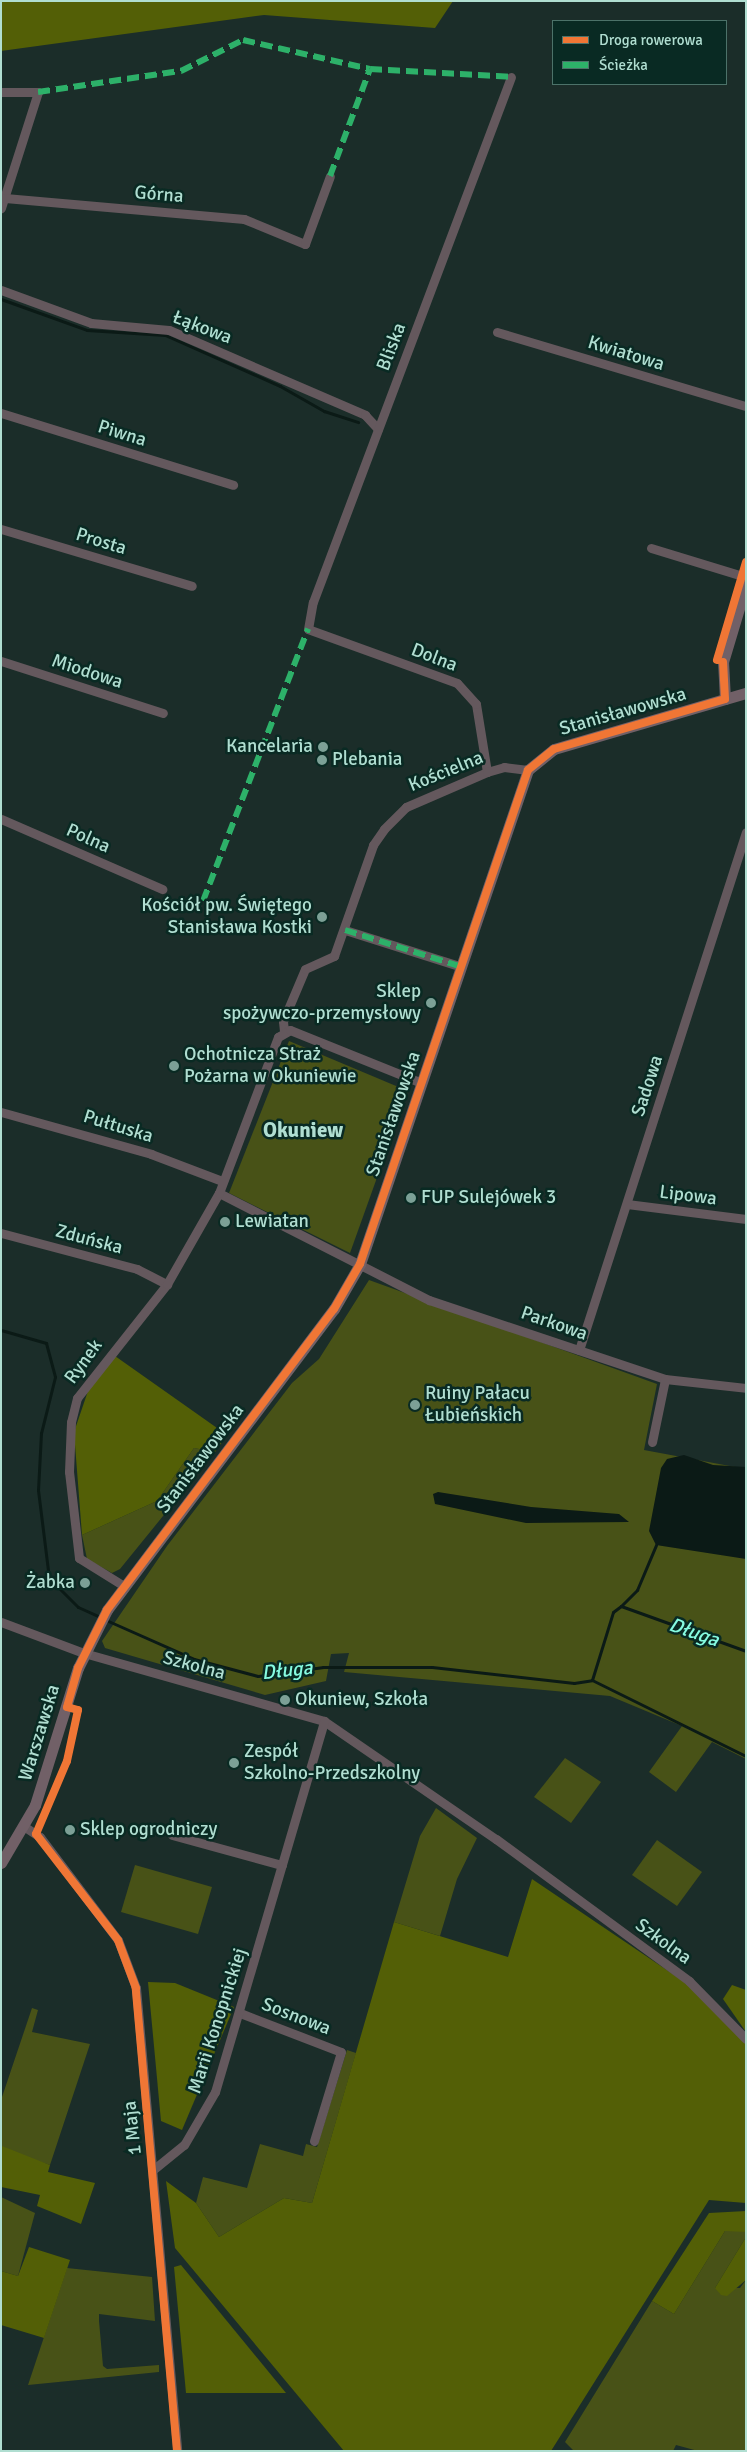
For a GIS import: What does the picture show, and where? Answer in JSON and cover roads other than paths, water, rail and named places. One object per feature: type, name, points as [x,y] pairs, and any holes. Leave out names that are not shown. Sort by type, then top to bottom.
[{"type":"main road","points":[[725,699],[723,662],[746,585]]},
{"type":"main road","name":"Stanisławowska","points":[[107,1610],[334,1309],[360,1264],[422,1083],[459,966],[528,770],[554,750],[746,693]]},
{"type":"main road","name":"Warszawska","points":[[1,1863],[25,1827],[50,1766],[84,1652],[107,1610]]},
{"type":"street","name":"Bliska","points":[[308,629],[313,602],[511,77]]},
{"type":"street","points":[[1,92],[38,92],[1,208]]},
{"type":"street","name":"Górna","points":[[5,198],[244,219],[305,244],[330,176]]},
{"type":"street","name":"Łąkowa","points":[[1,290],[91,323],[169,330],[365,415],[378,429]]},
{"type":"street","name":"Kwiatowa","points":[[497,332],[746,406]]},
{"type":"street","name":"Piwna","points":[[1,413],[233,485]]},
{"type":"street","name":"Prosta","points":[[1,529],[192,586]]},
{"type":"street","points":[[651,548],[746,577]]},
{"type":"street","name":"Dolna","points":[[308,629],[457,683],[476,704],[487,772]]},
{"type":"street","name":"Miodowa","points":[[1,661],[163,713]]},
{"type":"street","name":"Kościelna","points":[[284,1031],[283,1021],[305,969],[331,959],[345,930],[373,844],[384,829],[406,807],[487,772],[504,767],[528,770]]},
{"type":"street","name":"Polna","points":[[1,819],[162,889]]},
{"type":"street","name":"Sadowa","points":[[580,1350],[746,832]]},
{"type":"street","points":[[345,930],[459,966]]},
{"type":"street","points":[[284,1031],[422,1083]]},
{"type":"street","name":"Rynek","points":[[124,1586],[79,1558],[69,1472],[70,1422],[77,1398],[93,1375],[167,1284],[218,1194],[284,1031]]},
{"type":"street","name":"Pułtuska","points":[[1,1112],[151,1154],[222,1181]]},
{"type":"street","points":[[218,1194],[360,1264]]},
{"type":"street","name":"Lipowa","points":[[627,1204],[746,1219]]},
{"type":"street","name":"Zduńska","points":[[1,1233],[137,1269],[167,1284]]},
{"type":"street","name":"Parkowa","points":[[360,1264],[429,1300],[665,1379],[746,1388]]},
{"type":"street","points":[[652,1442],[665,1379]]},
{"type":"street","name":"Szkolna","points":[[1,1622],[84,1652],[324,1721],[553,1882],[710,1998],[746,2039]]},
{"type":"street","name":"Marii Konopnickiej","points":[[154,2169],[184,2145],[200,2123],[215,2092],[240,2013],[324,1721]]},
{"type":"street","name":"1 Maja","points":[[25,1827],[40,1837],[82,1889],[129,1964],[136,1988],[154,2169],[177,2451]]},
{"type":"street","points":[[172,1835],[282,1865]]},
{"type":"street","name":"Sosnowa","points":[[240,2013],[340,2052],[314,2140]]},
{"type":"waterway","points":[[1,299],[87,330],[165,335],[280,386],[324,411],[358,422]]},
{"type":"waterway","name":"Długa","points":[[1,1330],[46,1343],[55,1377],[41,1433],[38,1490],[49,1578],[78,1607],[100,1617]]},
{"type":"waterway","points":[[621,1606],[637,1590],[656,1545]]},
{"type":"waterway","name":"Długa","points":[[106,1620],[194,1659],[258,1676],[323,1667],[432,1667],[574,1683],[592,1680],[613,1612],[621,1606],[746,1651]]},
{"type":"waterway","points":[[592,1680],[746,1756]]},
{"type":"place","name":"Kancelaria","points":[[323,747]]},
{"type":"place","name":"Plebania","points":[[322,760]]},
{"type":"place","name":"Kościół pw. Świętego Stanisława Kostki","points":[[322,917]]},
{"type":"place","name":"Sklep spożywczo-przemysłowy","points":[[431,1003]]},
{"type":"place","name":"Ochotnicza Straż Pożarna w Okuniewie","points":[[174,1066]]},
{"type":"place","name":"FUP Sulejówek 3","points":[[411,1198]]},
{"type":"place","name":"Lewiatan","points":[[225,1222]]},
{"type":"place","name":"Ruiny Pałacu Łubieńskich","points":[[415,1405]]},
{"type":"place","name":"Żabka","points":[[85,1583]]},
{"type":"place","name":"Okuniew, Szkoła","points":[[285,1700]]},
{"type":"place","name":"Zespół Szkolno-Przedszkolny","points":[[234,1763]]},
{"type":"place","name":"Sklep ogrodniczy","points":[[70,1830]]},
{"type":"district","name":"Okuniew","points":[[303,1130]]}]
